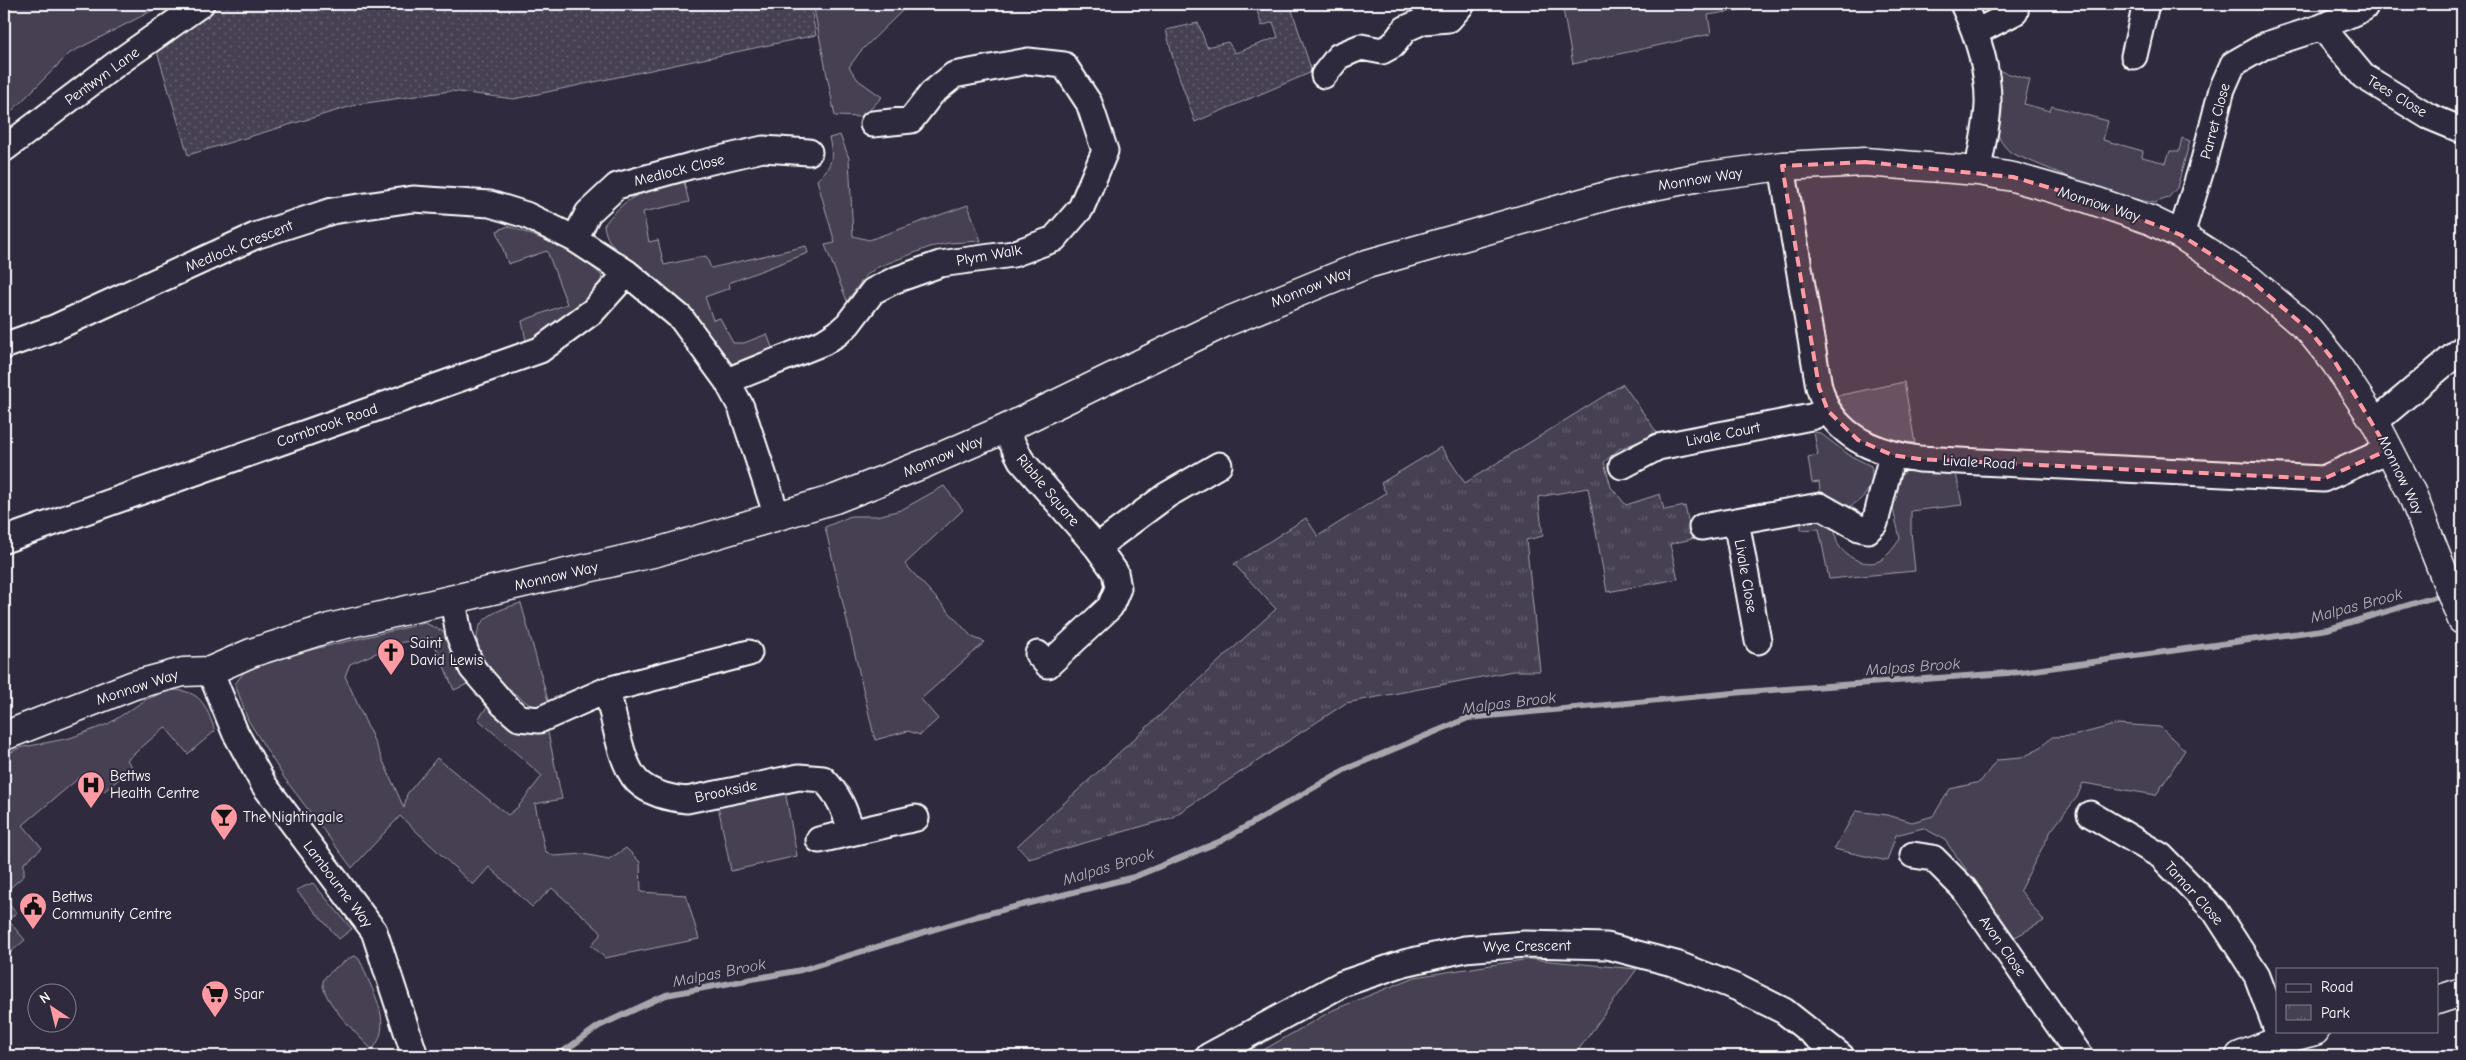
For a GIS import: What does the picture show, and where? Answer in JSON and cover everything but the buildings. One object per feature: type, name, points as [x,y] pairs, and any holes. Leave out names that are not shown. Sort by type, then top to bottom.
[{"type":"street","name":"Pentwyn Lane","points":[[4,149],[116,64],[201,4]]},
{"type":"street","points":[[1324,74],[1339,56],[1361,48],[1382,51],[1393,45],[1406,29],[1422,21],[1449,19],[1462,4]]},
{"type":"street","points":[[1963,4],[1976,32],[1986,68],[1988,106],[1978,171]]},
{"type":"street","points":[[1976,32],[2015,12],[2016,4]]},
{"type":"street","points":[[2134,56],[2146,4]]},
{"type":"street","name":"Parret Close","points":[[2182,235],[2222,89],[2233,64],[2266,45],[2322,26],[2364,8],[2366,4]]},
{"type":"street","name":"Tees Close","points":[[2322,26],[2363,76],[2428,116],[2462,130]]},
{"type":"street","name":"Plym Walk","points":[[727,381],[824,342],[838,333],[857,314],[873,291],[895,280],[940,264],[1013,254],[1054,239],[1080,208],[1105,151],[1089,103],[1064,65],[1028,61],[954,74],[932,93],[911,120],[873,124]]},
{"type":"street","name":"Medlock Close","points":[[574,240],[588,213],[617,186],[763,149],[809,152]]},
{"type":"street","name":"Monnow Way","points":[[4,736],[134,685],[183,672],[210,671],[251,652],[329,628],[657,552],[835,498],[926,464],[1005,429],[1224,323],[1367,264],[1617,194],[1700,177],[1782,166],[1865,162],[1978,171],[2013,178],[2086,198],[2150,220],[2182,235],[2249,279],[2309,330],[2335,362],[2375,422],[2412,494],[2462,620]]},
{"type":"street","name":"Livale Road","points":[[1782,166],[1819,387],[1828,411],[1836,421],[1858,440],[1892,455],[1919,459],[2323,478],[2388,450]]},
{"type":"street","name":"Medlock Crescent","points":[[4,346],[54,328],[255,236],[332,211],[413,198],[490,204],[526,215],[574,240],[627,273],[681,318],[727,381],[744,414],[778,516]]},
{"type":"street","name":"Cornbrook Road","points":[[4,540],[540,350],[593,311],[627,273]]},
{"type":"street","points":[[2375,422],[2462,350]]},
{"type":"street","name":"Livale Court","points":[[1622,466],[1658,446],[1811,417],[1828,411]]},
{"type":"street","name":"Ribble Square","points":[[1005,429],[1021,460],[1097,547],[1115,572],[1118,588],[1110,607],[1048,665],[1038,654]]},
{"type":"street","name":"Livale Close","points":[[1758,641],[1736,521],[1820,506],[1859,528],[1868,530],[1875,523],[1892,455]]},
{"type":"street","points":[[1097,547],[1167,495],[1219,465]]},
{"type":"street","points":[[1702,527],[1736,521]]},
{"type":"street","points":[[453,600],[459,635],[472,668],[503,704],[519,718],[539,720],[608,690],[749,653]]},
{"type":"street","name":"Lambourne Way","points":[[210,671],[235,732],[264,785],[374,930],[415,1056]]},
{"type":"street","name":"Brookside","points":[[608,690],[625,759],[637,780],[652,791],[670,798],[687,800],[799,776],[824,779],[837,793],[845,808],[851,832]]},
{"type":"street","name":"Tamar Close","points":[[2090,814],[2161,856],[2215,911],[2257,976],[2276,1026]]},
{"type":"street","points":[[819,840],[916,818]]},
{"type":"street","name":"Avon Close","points":[[1913,855],[1933,858],[1964,889],[2080,1056]]},
{"type":"street","name":"Wye Crescent","points":[[1209,1056],[1342,984],[1404,963],[1465,948],[1525,944],[1607,946],[1676,964],[1738,988],[1784,1011],[1841,1056]]},
{"type":"street","points":[[2438,1000],[2462,992]]},
{"type":"street","points":[[2240,1056],[2279,1034],[2303,1032]]},
{"type":"highlighted area","points":[[1865,162],[2013,177],[2095,201],[2181,235],[2249,279],[2309,330],[2335,362],[2388,450],[2323,479],[1919,459],[1892,455],[1858,440],[1828,411],[1819,387],[1782,166]]},
{"type":"green space","points":[[4,4],[165,4],[70,53],[4,119]]},
{"type":"green space","points":[[201,4],[810,4],[816,35],[514,99],[451,91],[359,104],[188,155],[153,38]]},
{"type":"green space","points":[[813,4],[909,4],[860,52],[849,67],[858,80],[882,97],[863,117],[835,116]]},
{"type":"green space","points":[[1255,4],[1290,4],[1312,72],[1195,122],[1174,62],[1166,30],[1198,23],[1207,47],[1228,42],[1235,53],[1278,37],[1273,22],[1262,26]]},
{"type":"green space","points":[[1562,4],[1777,4],[1708,15],[1711,34],[1573,64]]},
{"type":"green space","points":[[1997,70],[2030,80],[2024,104],[2050,111],[2052,106],[2108,121],[2103,140],[2143,151],[2142,157],[2166,163],[2170,151],[2179,151],[2182,138],[2190,141],[2177,188],[2168,198],[2154,203],[2107,193],[2011,153],[2004,146],[1998,135],[2002,106]]},
{"type":"green space","points":[[840,135],[849,158],[853,236],[869,240],[968,205],[981,241],[949,243],[930,247],[878,267],[866,275],[847,301],[825,245],[835,243],[817,180],[829,166],[831,151],[829,138]]},
{"type":"green space","points":[[684,182],[689,202],[643,212],[649,242],[658,240],[664,265],[706,256],[711,268],[806,246],[808,253],[729,283],[730,288],[705,297],[713,320],[720,318],[733,343],[744,343],[767,334],[773,350],[733,366],[682,303],[659,281],[619,252],[609,241],[606,234],[604,225],[630,199],[639,194]]},
{"type":"green space","points":[[508,226],[546,240],[569,252],[602,276],[598,291],[581,308],[527,346],[522,321],[567,304],[547,251],[508,264],[497,231]]},
{"type":"green space","points":[[1904,382],[1915,443],[1889,439],[1869,431],[1852,418],[1836,396]]},
{"type":"green space","points":[[1623,384],[1658,434],[1619,449],[1604,462],[1611,487],[1626,505],[1660,494],[1664,510],[1685,506],[1692,539],[1670,544],[1678,579],[1607,592],[1588,488],[1538,497],[1543,536],[1526,540],[1540,671],[1513,671],[1346,703],[1171,818],[1029,859],[1017,846],[1276,609],[1234,564],[1306,518],[1318,536],[1386,493],[1381,483],[1441,447],[1465,483]]},
{"type":"green space","points":[[1814,432],[1820,433],[1849,455],[1871,466],[1872,481],[1867,492],[1857,502],[1845,509],[1821,499],[1819,482],[1812,483],[1808,457],[1818,455]]},
{"type":"green space","points":[[1916,469],[1956,473],[1962,505],[1911,511],[1915,571],[1829,579],[1819,529],[1801,530],[1801,522],[1824,518],[1834,522],[1839,546],[1847,554],[1864,562],[1870,563],[1881,560],[1900,539],[1892,504],[1895,488],[1899,479],[1906,471]]},
{"type":"green space","points":[[944,486],[963,510],[905,564],[972,637],[985,642],[921,699],[938,719],[920,735],[908,731],[875,740],[825,527],[851,516],[877,516],[901,510]]},
{"type":"green space","points":[[521,603],[549,704],[538,710],[518,696],[495,674],[485,661],[479,648],[477,636],[481,624],[489,616],[499,610]]},
{"type":"green space","points":[[425,623],[444,632],[470,683],[454,690],[432,638],[403,642],[350,664],[345,676],[404,808],[407,794],[437,758],[508,815],[518,807],[542,776],[478,719],[489,705],[527,733],[547,728],[562,799],[535,804],[545,851],[554,856],[583,854],[609,859],[626,848],[640,862],[641,892],[686,895],[699,939],[605,958],[591,945],[602,933],[552,888],[532,907],[489,867],[473,885],[400,816],[352,868],[285,779],[248,720],[235,684],[244,672],[268,660]]},
{"type":"green space","points":[[171,690],[196,696],[209,714],[215,731],[188,754],[165,727],[127,760],[133,768],[103,792],[86,772],[23,825],[42,848],[24,863],[24,876],[4,893],[4,756],[19,748],[70,738],[108,724],[147,699]]},
{"type":"green space","points":[[2118,724],[2160,727],[2185,750],[2156,795],[2083,783],[2077,797],[2051,831],[2020,890],[2044,921],[2015,937],[1944,839],[1923,828],[1896,835],[1887,861],[1834,849],[1856,811],[1887,815],[1912,822],[1933,816],[1950,789],[1980,782],[1997,760],[2021,758],[2039,749],[2052,737],[2073,736]]},
{"type":"green space","points":[[785,791],[797,856],[731,871],[718,806]]},
{"type":"green space","points":[[313,883],[352,929],[339,939],[296,890]]},
{"type":"green space","points":[[4,898],[16,913],[8,920],[25,940],[4,958]]},
{"type":"green space","points":[[355,956],[363,967],[382,1020],[378,1040],[372,1050],[334,1008],[324,990],[323,982],[326,976],[349,958]]},
{"type":"green space","points":[[1529,959],[1637,969],[1574,1056],[1253,1056],[1333,1010],[1415,977]]},
{"type":"waterway","name":"Malpas Brook","points":[[557,1056],[599,1026],[666,995],[801,970],[978,916],[1134,877],[1221,841],[1346,769],[1468,718],[1744,692],[2021,672],[2328,629],[2445,594]]},
{"type":"place","name":"Saint David Lewis","points":[[391,676]]},
{"type":"place","name":"Bettws Health Centre","points":[[91,809]]},
{"type":"place","name":"The Nightingale","points":[[224,841]]},
{"type":"place","name":"Bettws Community Centre","points":[[33,930]]},
{"type":"place","name":"Spar","points":[[215,1018]]}]
